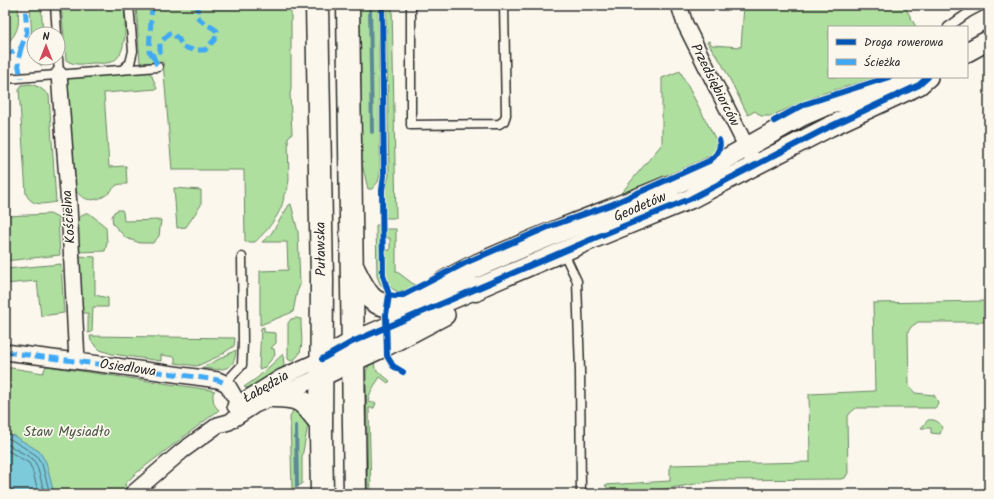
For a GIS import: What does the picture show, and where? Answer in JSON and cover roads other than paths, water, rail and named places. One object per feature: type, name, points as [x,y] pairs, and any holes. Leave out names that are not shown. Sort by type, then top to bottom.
[{"type":"main road","name":"Puławska","points":[[317,5],[322,279],[322,494]]},
{"type":"main road","points":[[348,5],[355,494]]},
{"type":"main road","points":[[430,292],[444,282],[476,266],[550,233],[585,221],[669,187]]},
{"type":"main road","points":[[352,267],[372,299],[387,306],[407,302],[430,292],[457,286],[476,290]]},
{"type":"main road","points":[[273,396],[291,396],[301,400],[321,423]]},
{"type":"street","name":"Przedsiębiorców","points":[[679,5],[685,24],[751,156]]},
{"type":"street","points":[[968,51],[989,40]]},
{"type":"street","name":"Kościelna","points":[[59,74],[69,214],[77,361]]},
{"type":"street","name":"Geodetów","points":[[476,290],[597,237],[690,199],[751,156],[802,116],[825,106],[916,78]]},
{"type":"street","name":"Geodetów","points":[[597,237],[606,227],[621,215],[669,187],[701,173],[751,156],[843,120],[919,85],[927,78]]},
{"type":"street","points":[[322,368],[353,352],[393,343],[433,321],[469,304],[476,290]]},
{"type":"street","name":"Osiedlowa","points":[[5,352],[218,380],[227,384]]},
{"type":"street","name":"Łabędzia","points":[[132,494],[182,451],[218,425],[223,415],[241,408],[255,405],[322,368]]},
{"type":"street","name":"Łabędzia","points":[[241,408],[282,377],[322,368]]},
{"type":"street","points":[[227,384],[241,408]]},
{"type":"lane","points":[[55,5],[56,26]]},
{"type":"lane","points":[[123,69],[130,63],[133,51],[129,5]]},
{"type":"lane","points":[[411,5],[411,125],[499,124],[504,121],[506,115],[504,5]]},
{"type":"lane","points":[[949,26],[982,5]]},
{"type":"lane","points":[[58,66],[59,74]]},
{"type":"lane","points":[[5,79],[158,67]]},
{"type":"lane","points":[[563,252],[577,281],[580,371],[581,494]]},
{"type":"lane","points":[[227,384],[229,379],[242,365],[242,257]]},
{"type":"water","points":[[5,433],[14,436],[39,451],[46,462],[54,494],[5,494]]},
{"type":"waterway","points":[[370,5],[372,132]]},
{"type":"waterway","points":[[296,426],[297,486]]},
{"type":"park label","name":"Staw Mysiadło","points":[[67,432]]}]
